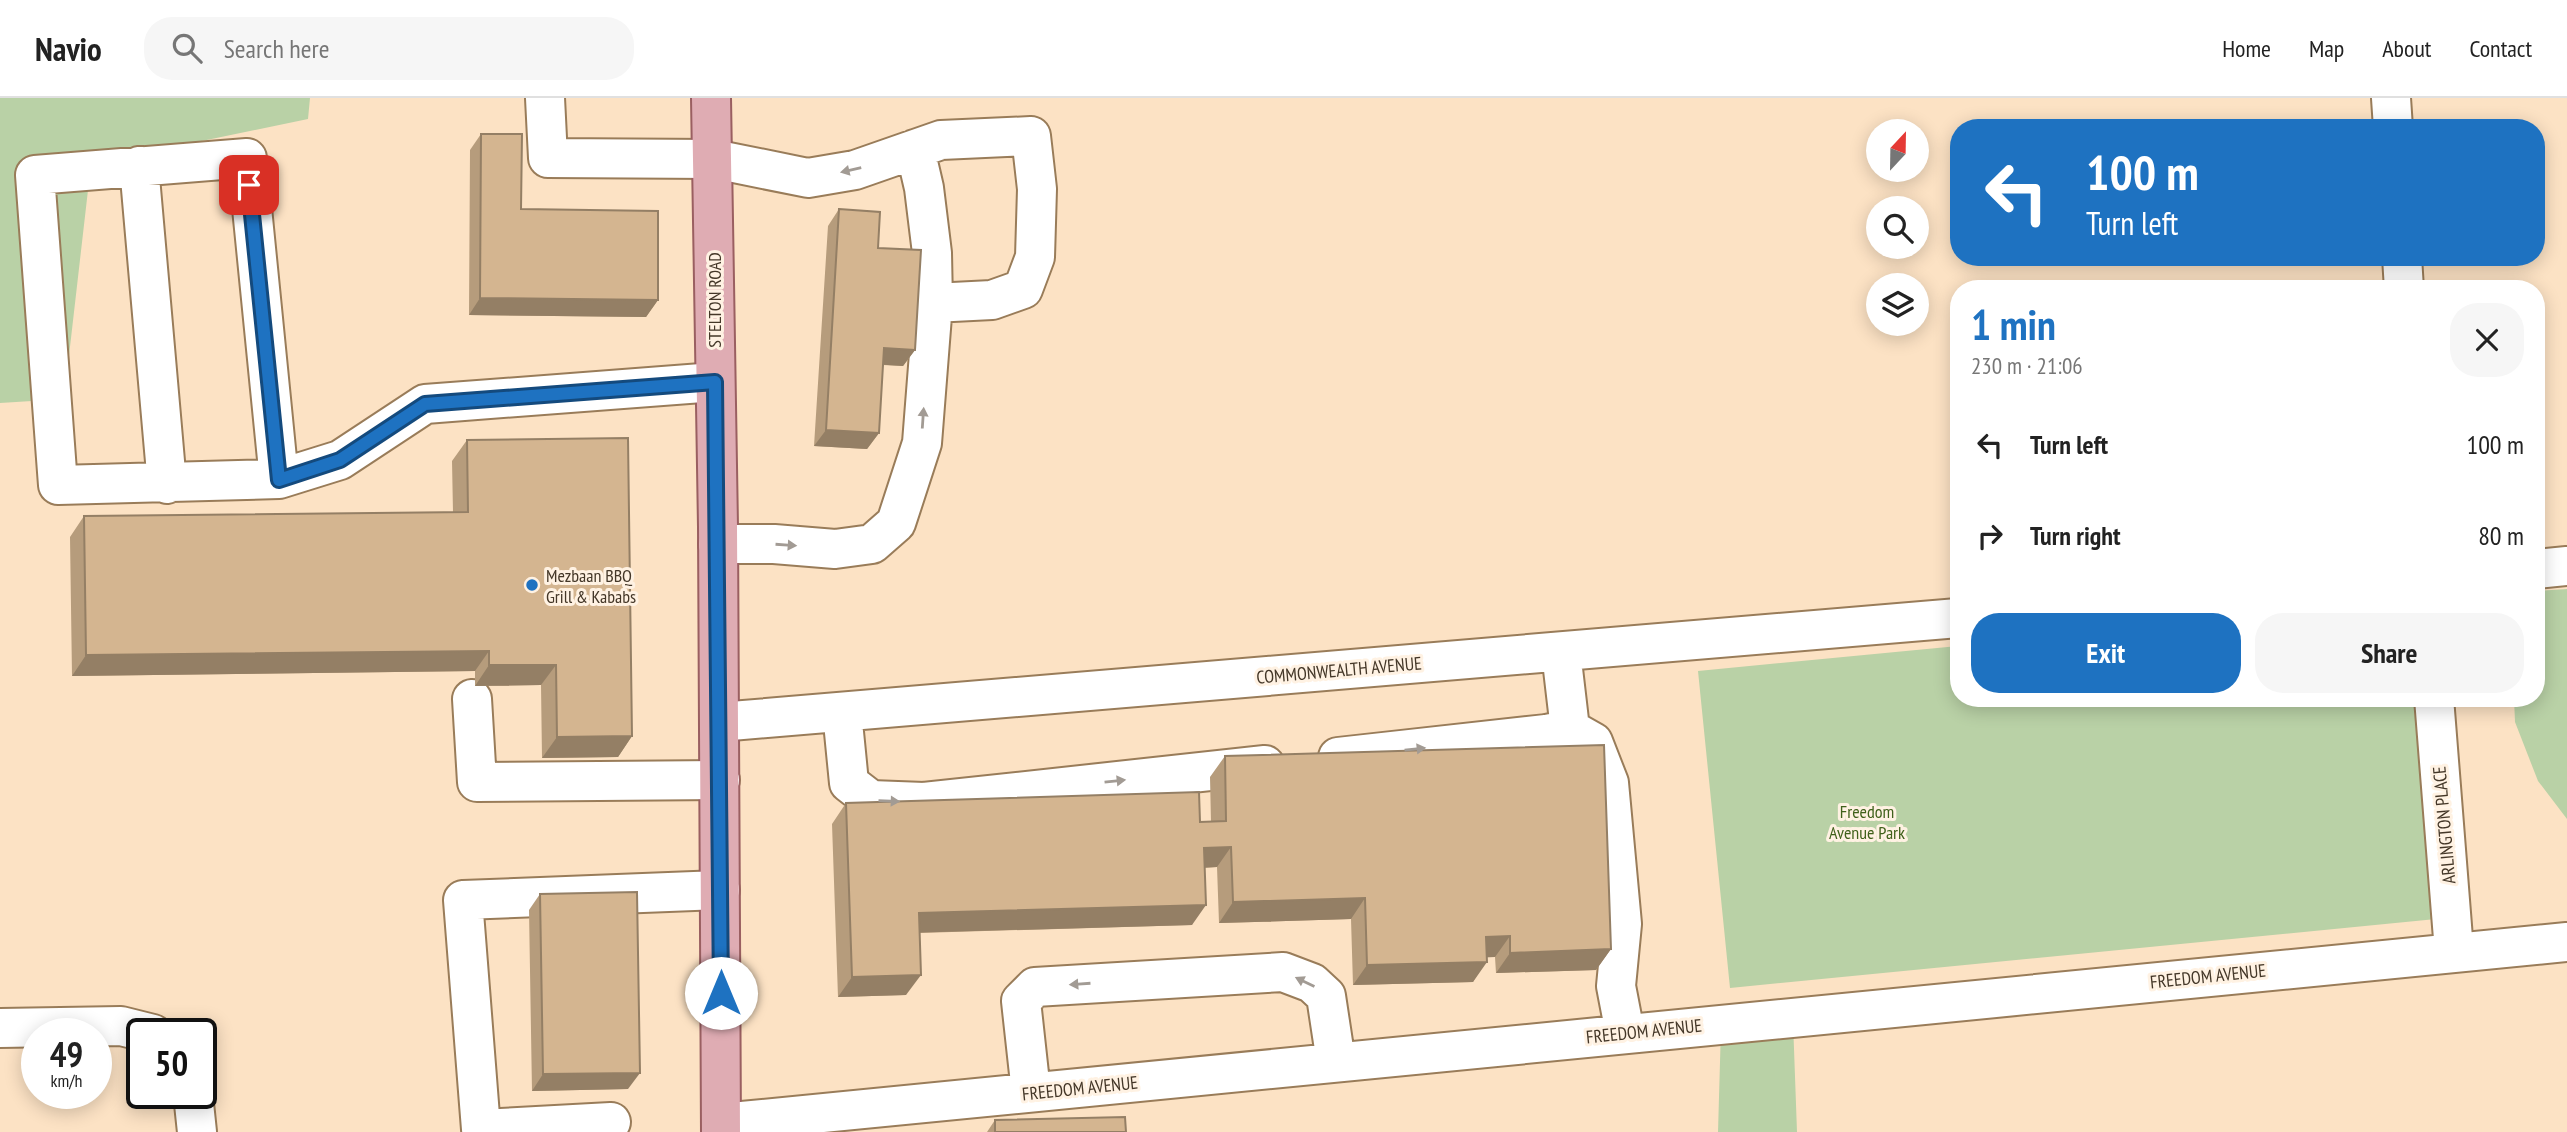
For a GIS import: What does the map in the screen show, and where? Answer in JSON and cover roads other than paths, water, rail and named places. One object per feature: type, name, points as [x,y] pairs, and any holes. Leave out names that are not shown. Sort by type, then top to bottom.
[{"type":"main road","name":"STELTON ROAD","points":[[712,98],[718,544],[721,1128]]},
{"type":"street","points":[[545,98],[548,158],[714,159],[808,178],[855,170],[941,140],[1031,136],[1037,190],[1035,257],[1023,289],[992,300],[933,303]]},
{"type":"street","points":[[2391,98],[2392,119]]},
{"type":"street","points":[[718,544],[847,547],[872,544],[897,523],[922,443],[933,303],[932,253],[924,188],[915,149]]},
{"type":"street","points":[[279,480],[247,158],[35,175],[58,485],[279,480],[340,460],[425,404],[715,382]]},
{"type":"street","points":[[139,166],[167,484]]},
{"type":"street","points":[[2545,568],[2567,566]]},
{"type":"street","name":"COMMONWEALTH AVENUE","points":[[719,722],[1950,619]]},
{"type":"street","points":[[1562,652],[1570,729]]},
{"type":"street","points":[[472,699],[477,782],[719,780]]},
{"type":"street","name":"ARLINGTON PLACE","points":[[2435,707],[2454,951]]},
{"type":"street","points":[[842,712],[849,783],[871,800],[924,802],[1532,736],[1570,729],[1592,742],[1609,783],[1622,924],[1616,986],[1625,1033]]},
{"type":"street","points":[[611,1122],[481,1129],[463,900],[720,890]]},
{"type":"street","name":"FREEDOM AVENUE","points":[[721,1128],[913,1118],[1031,1092],[2567,942]]},
{"type":"street","points":[[1031,1092],[1021,1001],[1035,987],[1283,972],[1312,983],[1326,996],[1336,1062]]},
{"type":"street","points":[[0,1028],[126,1027]]},
{"type":"street","points":[[195,1109],[197,1132]]},
{"type":"place","name":"Mezbaan BBQ Grill & Kababs","points":[[532,585]]},
{"type":"park label","name":"Freedom Avenue Park","points":[[1867,821]]}]
